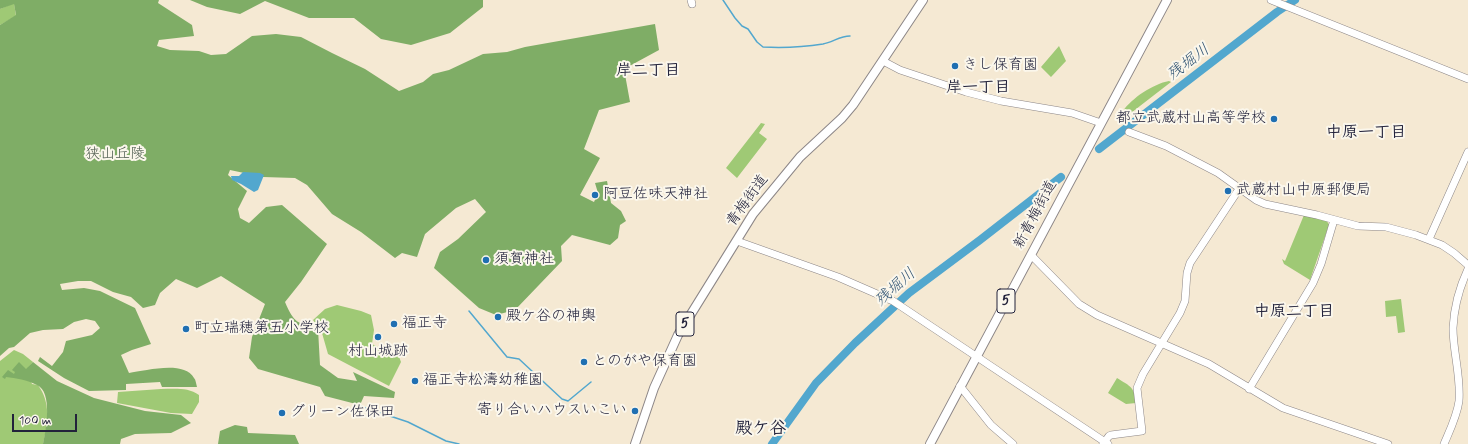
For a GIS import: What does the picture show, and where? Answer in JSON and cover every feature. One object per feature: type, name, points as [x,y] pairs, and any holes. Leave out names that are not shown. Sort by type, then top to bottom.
[{"type":"main road","name":"青梅街道","points":[[635,444],[654,388],[678,336],[757,210],[791,167],[854,105],[923,0]]},
{"type":"main road","name":"新青梅街道","points":[[930,444],[1168,0]]},
{"type":"street","points":[[1276,2],[1468,79]]},
{"type":"street","points":[[883,61],[900,70],[966,92],[1001,101],[1072,113],[1101,123]]},
{"type":"street","points":[[1129,132],[1166,146],[1218,173],[1239,189],[1265,204],[1358,226],[1391,228],[1429,239],[1454,253],[1468,265]]},
{"type":"street","points":[[1429,239],[1468,152]]},
{"type":"street","points":[[737,241],[838,277],[893,301],[1105,443],[1108,436],[1111,435],[1142,431],[1137,388],[1183,307],[1185,301],[1187,273],[1190,263],[1239,189]]},
{"type":"street","points":[[1249,389],[1313,283],[1321,264],[1334,220]]},
{"type":"street","points":[[1031,255],[1079,304],[1093,313],[1112,323],[1209,364],[1273,403],[1288,410],[1388,444]]},
{"type":"street","points":[[1444,444],[1454,420],[1459,402],[1459,387],[1453,328],[1456,304],[1468,269]]},
{"type":"street","points":[[960,386],[991,425],[1013,444]]},
{"type":"green space","name":"狭山丘陵","points":[[0,0],[159,0],[158,3],[192,25],[194,36],[159,40],[157,46],[170,50],[199,51],[211,55],[226,54],[252,36],[276,34],[301,37],[365,69],[399,91],[423,82],[433,74],[449,70],[483,54],[507,52],[525,47],[655,24],[659,50],[624,69],[630,102],[599,110],[584,149],[600,158],[580,195],[594,202],[598,193],[595,183],[607,181],[611,203],[621,211],[626,221],[620,225],[618,238],[610,245],[572,235],[561,246],[562,261],[515,310],[496,315],[479,308],[434,268],[440,252],[458,239],[486,212],[475,199],[456,208],[425,234],[417,257],[402,253],[395,258],[361,232],[332,214],[307,185],[295,178],[263,177],[230,170],[228,175],[247,191],[238,209],[240,218],[249,223],[266,207],[282,205],[327,244],[301,282],[285,302],[291,314],[297,321],[318,329],[320,365],[338,378],[357,381],[353,372],[395,392],[394,398],[364,396],[360,405],[325,396],[320,387],[258,369],[249,358],[252,337],[265,304],[221,276],[197,288],[176,279],[160,293],[155,305],[143,308],[131,297],[113,292],[91,281],[78,281],[60,284],[62,290],[84,288],[100,291],[135,308],[151,344],[121,355],[129,373],[164,368],[182,369],[194,378],[197,387],[162,387],[160,382],[126,384],[126,390],[89,391],[64,378],[38,361],[40,357],[52,366],[63,352],[66,341],[92,335],[100,328],[95,321],[86,319],[74,322],[63,329],[43,330],[30,333],[14,347],[9,348],[0,356],[0,25],[16,15],[14,4],[0,9]]},
{"type":"green space","points":[[190,0],[483,0],[483,7],[450,33],[411,45],[381,39],[354,18],[309,18],[265,1],[240,14],[207,7]]},
{"type":"green space","points":[[14,3],[16,16],[0,25],[0,9]]},
{"type":"green space","points":[[1059,46],[1066,61],[1051,77],[1041,67]]},
{"type":"green space","points":[[1169,81],[1171,82],[1118,123],[1122,112],[1132,101],[1150,88]]},
{"type":"green space","points":[[761,123],[765,124],[759,133],[767,139],[737,178],[726,168]]},
{"type":"green space","points":[[1304,215],[1327,221],[1329,225],[1310,280],[1284,264],[1282,259],[1285,261]]},
{"type":"green space","points":[[1401,299],[1405,332],[1398,333],[1396,316],[1386,317],[1385,301]]},
{"type":"green space","points":[[337,305],[371,315],[374,330],[372,344],[392,354],[398,354],[401,362],[389,386],[328,354],[322,333],[313,320],[325,309]]},
{"type":"green space","points":[[14,350],[23,354],[33,362],[27,369],[32,384],[38,385],[45,399],[47,406],[47,421],[43,444],[0,444],[0,361]]},
{"type":"green space","points":[[19,362],[26,369],[33,362],[57,381],[94,398],[145,411],[181,415],[191,423],[171,433],[135,434],[121,439],[120,444],[43,444],[46,430],[47,403],[42,389],[37,385],[25,381],[6,377],[5,379],[2,377],[8,370],[14,374],[15,372],[12,370]]},
{"type":"green space","points":[[1117,378],[1126,383],[1133,390],[1136,403],[1126,404],[1108,393]]},
{"type":"green space","points":[[181,389],[195,392],[199,395],[199,402],[192,414],[171,413],[117,403],[118,392]]},
{"type":"green space","points":[[235,425],[247,427],[248,433],[295,435],[299,444],[218,444],[220,431]]},
{"type":"water","points":[[243,172],[260,173],[264,175],[258,190],[254,192],[232,180],[231,176],[239,176]]},
{"type":"waterway","points":[[723,0],[735,18],[742,26],[748,29],[757,42],[763,47],[816,45],[850,36]]},
{"type":"waterway","name":"残堀川","points":[[1099,149],[1277,12],[1295,0]]},
{"type":"waterway","name":"残堀川","points":[[772,444],[816,383],[855,343],[909,293],[1061,177]]},
{"type":"waterway","points":[[469,311],[507,357],[519,359],[562,399],[568,401],[591,382]]},
{"type":"waterway","points":[[357,405],[408,422],[446,441],[459,444]]},
{"type":"place","name":"きし保育園","points":[[955,66]]},
{"type":"place","name":"都立武蔵村山高等学校","points":[[1274,119]]},
{"type":"place","name":"武蔵村山中原郵便局","points":[[1228,191]]},
{"type":"place","name":"阿豆佐味天神社","points":[[595,195]]},
{"type":"place","name":"須賀神社","points":[[486,260]]},
{"type":"place","name":"殿ケ谷の神輿","points":[[498,317]]},
{"type":"place","name":"福正寺","points":[[394,324]]},
{"type":"place","name":"町立瑞穂第五小学校","points":[[186,329]]},
{"type":"place","name":"村山城跡","points":[[378,337]]},
{"type":"place","name":"とのがや保育園","points":[[584,362]]},
{"type":"place","name":"福正寺松濤幼稚園","points":[[415,381]]},
{"type":"place","name":"寄り合いハウスいこい","points":[[635,411]]},
{"type":"place","name":"グリーン佐保田","points":[[282,413]]},
{"type":"district","name":"岸二丁目","points":[[648,72]]},
{"type":"district","name":"岸一丁目","points":[[978,89]]},
{"type":"district","name":"中原一丁目","points":[[1366,134]]},
{"type":"district","name":"中原二丁目","points":[[1294,313]]},
{"type":"district","name":"殿ケ谷","points":[[761,429]]}]
